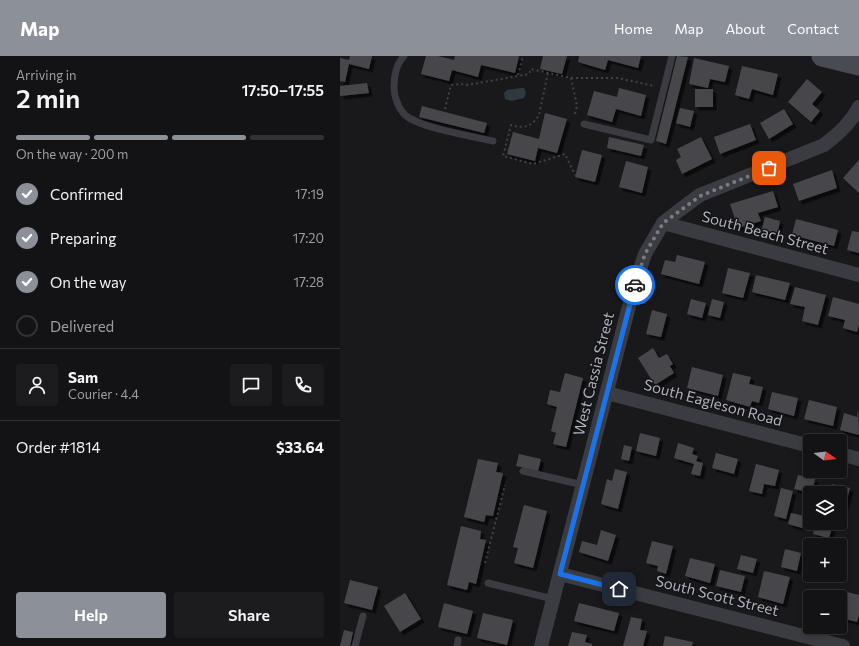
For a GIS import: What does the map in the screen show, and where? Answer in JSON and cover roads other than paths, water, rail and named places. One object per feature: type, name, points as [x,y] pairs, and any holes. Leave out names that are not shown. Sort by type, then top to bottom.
[{"type":"main road","points":[[822,56],[859,65]]},
{"type":"street","name":"West Cassia Street","points":[[541,646],[634,287],[645,254],[663,223],[700,196],[824,145],[840,134],[859,107]]},
{"type":"street","name":"South Beach Street","points":[[663,223],[859,275]]},
{"type":"street","name":"South Eagleson Road","points":[[607,392],[803,444]]},
{"type":"street","points":[[847,456],[859,459]]},
{"type":"street","name":"South Scott Street","points":[[560,574],[843,646]]},
{"type":"lane","points":[[404,56],[394,75],[394,97],[405,114],[422,124],[492,141]]},
{"type":"lane","points":[[584,124],[651,140],[672,56]]},
{"type":"lane","points":[[523,471],[583,485]]},
{"type":"lane","points":[[488,583],[553,599]]},
{"type":"lane","points":[[355,646],[363,616]]}]
